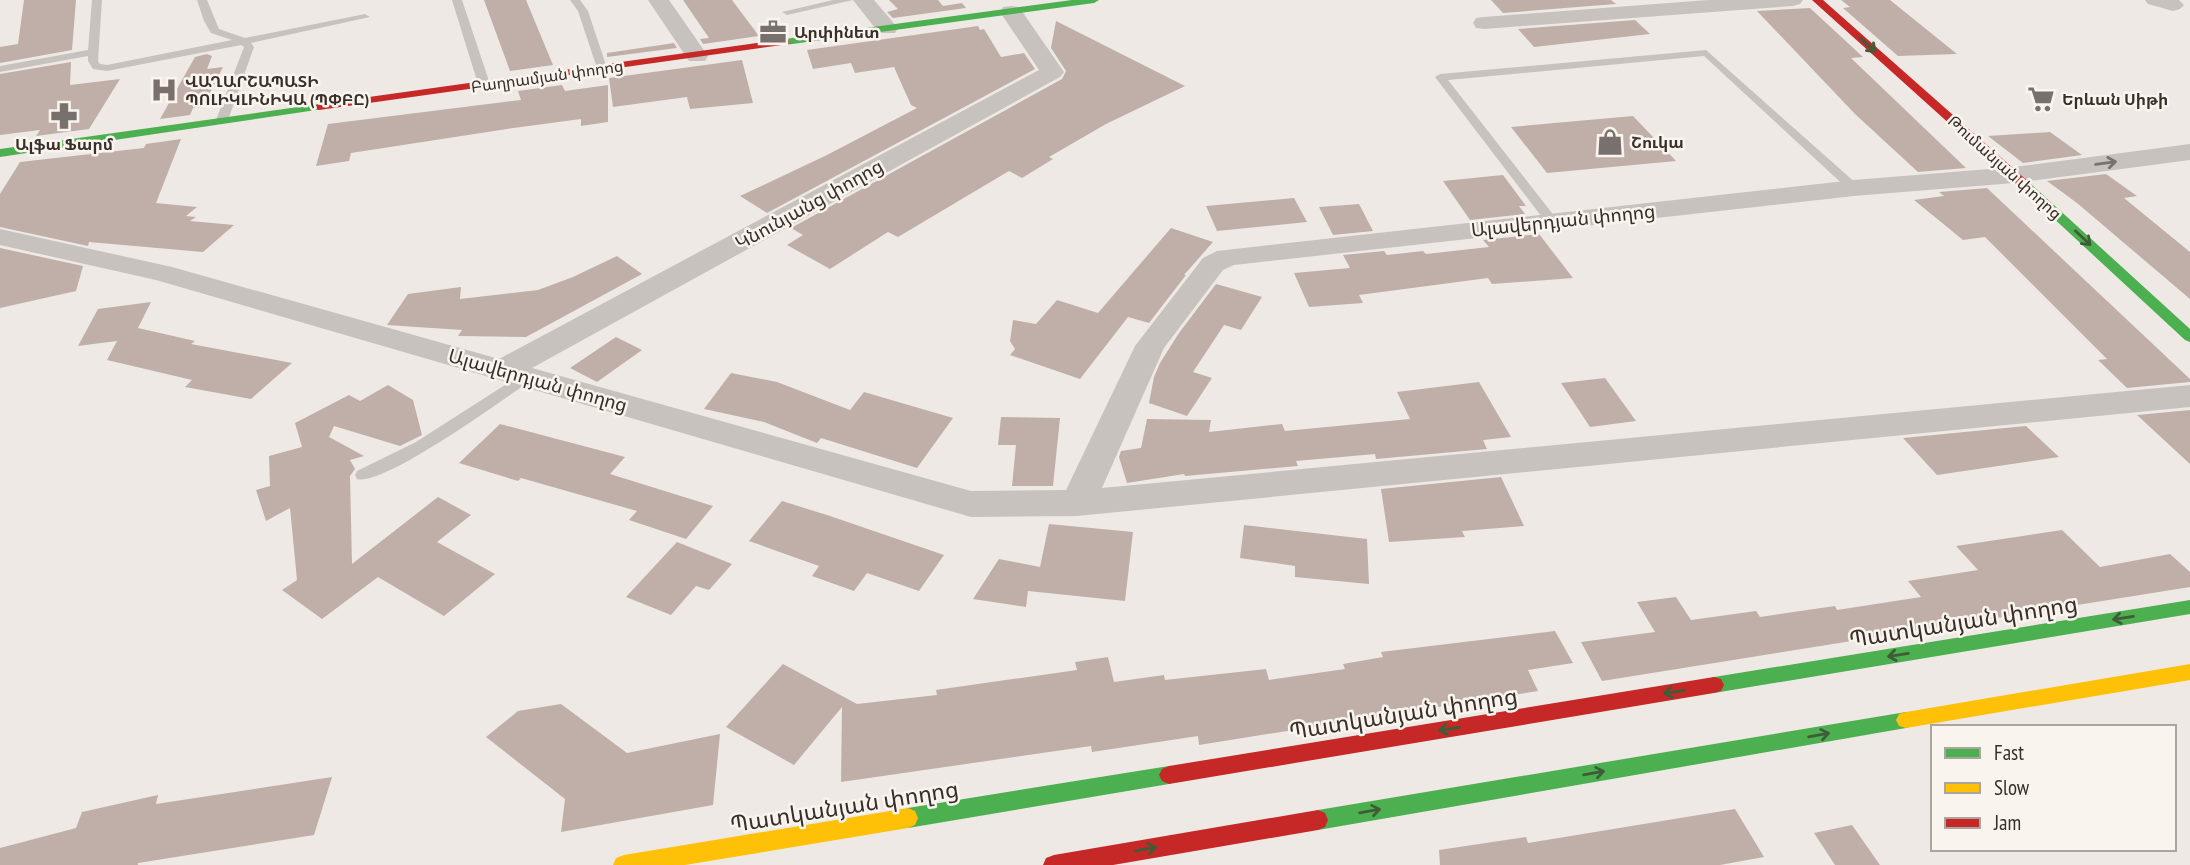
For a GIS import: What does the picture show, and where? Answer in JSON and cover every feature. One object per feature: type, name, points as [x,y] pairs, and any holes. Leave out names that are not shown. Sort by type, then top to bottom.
[{"type":"main road","name":"Բաղրամյան փողոց","points":[[0,153],[1094,0]]},
{"type":"main road","name":"Թումանյան փողոց","points":[[1817,0],[2014,175],[2190,337]]},
{"type":"main road","name":"Պատկանյան փողոց","points":[[624,865],[2190,607]]},
{"type":"main road","points":[[1062,864],[2190,672]]},
{"type":"street","points":[[657,0],[697,56]]},
{"type":"street","points":[[863,0],[887,29]]},
{"type":"street","points":[[1484,23],[1793,0]]},
{"type":"street","name":"Կնունյանց փողոց","points":[[514,373],[1052,72],[1011,12]]},
{"type":"street","name":"Ալավերդյան փողոց","points":[[1077,503],[1150,346],[1213,264],[1244,254],[1854,188],[2014,175],[2190,152]]},
{"type":"street","name":"Ալավերդյան փողոց","points":[[0,237],[162,272],[971,504],[1077,503],[2190,396]]},
{"type":"lane","points":[[97,0],[93,61],[97,67],[107,68],[365,17]]},
{"type":"lane","points":[[202,0],[215,32],[242,40],[249,47],[222,120]]},
{"type":"lane","points":[[457,0],[484,84]]},
{"type":"lane","points":[[575,0],[583,11],[602,68]]},
{"type":"lane","points":[[787,12],[848,0]]},
{"type":"lane","points":[[0,69],[94,51]]},
{"type":"lane","points":[[1553,222],[1440,77],[1706,53],[1854,188]]},
{"type":"lane","points":[[363,475],[422,446],[514,373]]},
{"type":"building","points":[[24,0],[76,0],[72,50],[0,63],[0,47],[18,44]]},
{"type":"building","points":[[484,0],[526,0],[553,65],[510,71]]},
{"type":"building","points":[[683,0],[732,0],[759,36],[703,44],[700,39],[709,38]]},
{"type":"building","points":[[889,0],[938,0],[943,6],[962,3],[966,8],[893,18],[887,12],[898,9]]},
{"type":"building","points":[[1491,0],[1611,0],[1616,4],[1503,13]]},
{"type":"building","points":[[1841,0],[1890,0],[1957,54],[1898,56],[1843,8],[1850,7]]},
{"type":"building","points":[[1810,8],[1863,57],[1851,58],[1966,168],[1918,172],[1855,114],[1757,11]]},
{"type":"building","points":[[1635,20],[1650,34],[1534,47],[1518,29]]},
{"type":"building","points":[[1056,21],[1185,86],[1106,124],[1049,157],[1053,159],[1022,178],[1009,171],[898,237],[888,232],[830,269],[787,245],[803,235],[791,228],[1062,79],[1066,71],[1051,48]]},
{"type":"building","points":[[978,26],[980,30],[984,29],[1001,57],[1024,53],[1035,69],[767,213],[740,196],[917,108],[911,105],[894,67],[855,73],[851,63],[813,69],[807,50]]},
{"type":"building","points":[[674,43],[677,48],[607,57],[607,53]]},
{"type":"building","points":[[207,54],[212,56],[207,69],[223,67],[203,107],[193,108],[190,115],[160,119],[195,57]]},
{"type":"building","points":[[742,60],[753,103],[690,109],[687,97],[613,107],[609,78]]},
{"type":"building","points":[[71,62],[70,85],[120,79],[89,129],[36,136],[40,130],[0,135],[0,74]]},
{"type":"building","points":[[562,85],[565,91],[608,85],[608,122],[581,126],[581,119],[507,129],[351,153],[349,161],[316,166],[328,124],[521,100],[518,91]]},
{"type":"building","points":[[1633,116],[1676,161],[1547,173],[1511,127]]},
{"type":"building","points":[[2050,132],[2082,155],[2023,163],[1988,136]]},
{"type":"building","points":[[181,139],[156,203],[197,207],[186,216],[196,217],[190,221],[234,225],[203,252],[89,242],[88,246],[0,227],[0,194],[20,162],[144,148],[146,144]]},
{"type":"building","points":[[2106,174],[2137,196],[2124,198],[2190,252],[2190,299],[2077,203],[2047,181]]},
{"type":"building","points":[[1503,175],[1526,206],[1519,206],[1525,214],[1470,220],[1443,181]]},
{"type":"building","points":[[1987,188],[2190,379],[2190,382],[2127,388],[2098,360],[2107,359],[1985,237],[1963,240],[1914,200],[1944,196],[1939,192]]},
{"type":"building","points":[[1294,198],[1307,222],[1217,231],[1206,206]]},
{"type":"building","points":[[1359,204],[1373,231],[1333,235],[1319,207]]},
{"type":"building","points":[[1171,228],[1213,242],[1184,275],[1149,323],[1128,317],[1080,379],[1010,355],[1015,349],[1010,341],[1013,320],[1036,324],[1057,300],[1098,313]]},
{"type":"building","points":[[1539,234],[1573,278],[1492,284],[1488,278],[1359,295],[1363,303],[1309,307],[1294,273],[1350,268],[1343,255],[1384,251],[1387,255],[1423,251],[1426,254],[1489,247],[1483,240]]},
{"type":"building","points":[[0,248],[83,266],[76,291],[0,308]]},
{"type":"building","points":[[617,256],[642,274],[526,337],[458,336],[462,330],[387,325],[408,294],[461,287],[460,299],[538,290]]},
{"type":"building","points":[[1216,284],[1262,297],[1241,330],[1224,325],[1193,372],[1212,378],[1187,416],[1149,403],[1160,363]]},
{"type":"building","points":[[151,302],[138,328],[195,341],[191,344],[292,363],[251,399],[185,387],[192,380],[107,360],[117,341],[78,346],[98,309]]},
{"type":"building","points":[[616,337],[642,350],[597,382],[570,368]]},
{"type":"building","points":[[731,373],[777,382],[850,410],[864,392],[953,418],[917,468],[821,438],[817,443],[764,422],[704,409]]},
{"type":"building","points":[[1605,378],[1636,421],[1590,427],[1561,383]]},
{"type":"building","points":[[1479,382],[1511,437],[1483,440],[1487,449],[1376,459],[1375,454],[1296,461],[1298,466],[1184,474],[1127,483],[1119,457],[1121,451],[1141,448],[1147,419],[1211,420],[1209,432],[1282,424],[1285,431],[1410,419],[1397,392]]},
{"type":"building","points":[[388,385],[413,400],[422,435],[400,446],[334,426],[329,437],[364,456],[350,460],[355,469],[350,476],[352,564],[438,497],[471,515],[437,542],[495,574],[444,616],[378,577],[322,619],[282,590],[297,580],[290,508],[266,521],[256,490],[270,486],[269,456],[302,447],[295,423],[349,395],[360,401]]},
{"type":"building","points":[[2190,410],[2190,464],[2137,415]]},
{"type":"building","points":[[1001,417],[1060,418],[1053,486],[1012,486],[1016,445],[998,445]]},
{"type":"building","points":[[500,424],[625,457],[610,474],[713,506],[686,539],[629,520],[637,511],[459,463]]},
{"type":"building","points":[[2026,426],[2059,457],[1937,475],[1903,438]]},
{"type":"building","points":[[1501,477],[1524,526],[1462,531],[1465,537],[1389,542],[1381,489]]},
{"type":"building","points":[[782,501],[944,555],[919,591],[867,573],[854,591],[812,576],[819,566],[749,541]]},
{"type":"building","points":[[1049,524],[1133,532],[1125,601],[1028,591],[1026,607],[973,599],[999,559],[1040,567]]},
{"type":"building","points":[[1244,525],[1367,539],[1369,584],[1295,577],[1295,566],[1240,558]]},
{"type":"building","points":[[2062,530],[2100,567],[2170,554],[2190,572],[2190,587],[1602,681],[1581,642],[1655,632],[1637,602],[1676,597],[1691,620],[1756,611],[1760,617],[1835,606],[1837,610],[1921,597],[1908,581],[1978,570],[1956,546]]},
{"type":"building","points":[[677,542],[732,564],[709,590],[696,586],[671,615],[626,597]]},
{"type":"building","points":[[1555,631],[1573,663],[1528,670],[1538,691],[1199,745],[1198,736],[1092,752],[1091,746],[841,782],[842,707],[794,765],[726,727],[783,664],[857,704],[937,695],[936,690],[1077,670],[1075,662],[1108,657],[1114,682],[1164,675],[1165,680],[1266,669],[1269,680],[1345,669],[1343,664],[1383,657],[1381,652]]},
{"type":"building","points":[[561,704],[627,753],[720,734],[713,805],[561,832],[565,799],[486,737],[518,711]]},
{"type":"building","points":[[332,777],[314,835],[138,865],[0,865],[0,848],[76,828],[82,812],[158,795],[156,804]]},
{"type":"building","points":[[1735,809],[1764,857],[1720,865],[1440,865],[1439,850],[1526,837],[1528,843]]},
{"type":"building","points":[[1852,825],[1880,865],[1835,865],[1814,833]]},
{"type":"traffic: fast","points":[[785,42],[1094,0]]},
{"type":"traffic: fast","points":[[0,153],[319,107]]},
{"type":"traffic: fast","points":[[2027,187],[2190,337]]},
{"type":"traffic: fast","points":[[1714,685],[2190,607]]},
{"type":"traffic: fast","points":[[1318,820],[1906,720]]},
{"type":"traffic: fast","points":[[908,818],[1169,775]]},
{"type":"traffic: slow","points":[[1906,720],[2190,672]]},
{"type":"traffic: slow","points":[[624,865],[908,818]]},
{"type":"traffic: jam","points":[[1817,0],[2027,187]]},
{"type":"traffic: jam","points":[[319,107],[785,42]]},
{"type":"traffic: jam","points":[[1169,775],[1714,685]]},
{"type":"traffic: jam","points":[[1054,865],[1318,820]]},
{"type":"place","name":"Արփինետ","points":[[773,32]]},
{"type":"place","name":"ՎԱՂԱՐՇԱՊԱՏԻ ՊՈԼԻԿԼԻՆԻԿԱ (ՊՓԲԸ)","points":[[164,90]]},
{"type":"place","name":"Երևան Սիթի","points":[[2041,99]]},
{"type":"place","name":"Ալֆա Ֆարմ","points":[[64,116]]},
{"type":"place","name":"Շուկա","points":[[1610,142]]}]
